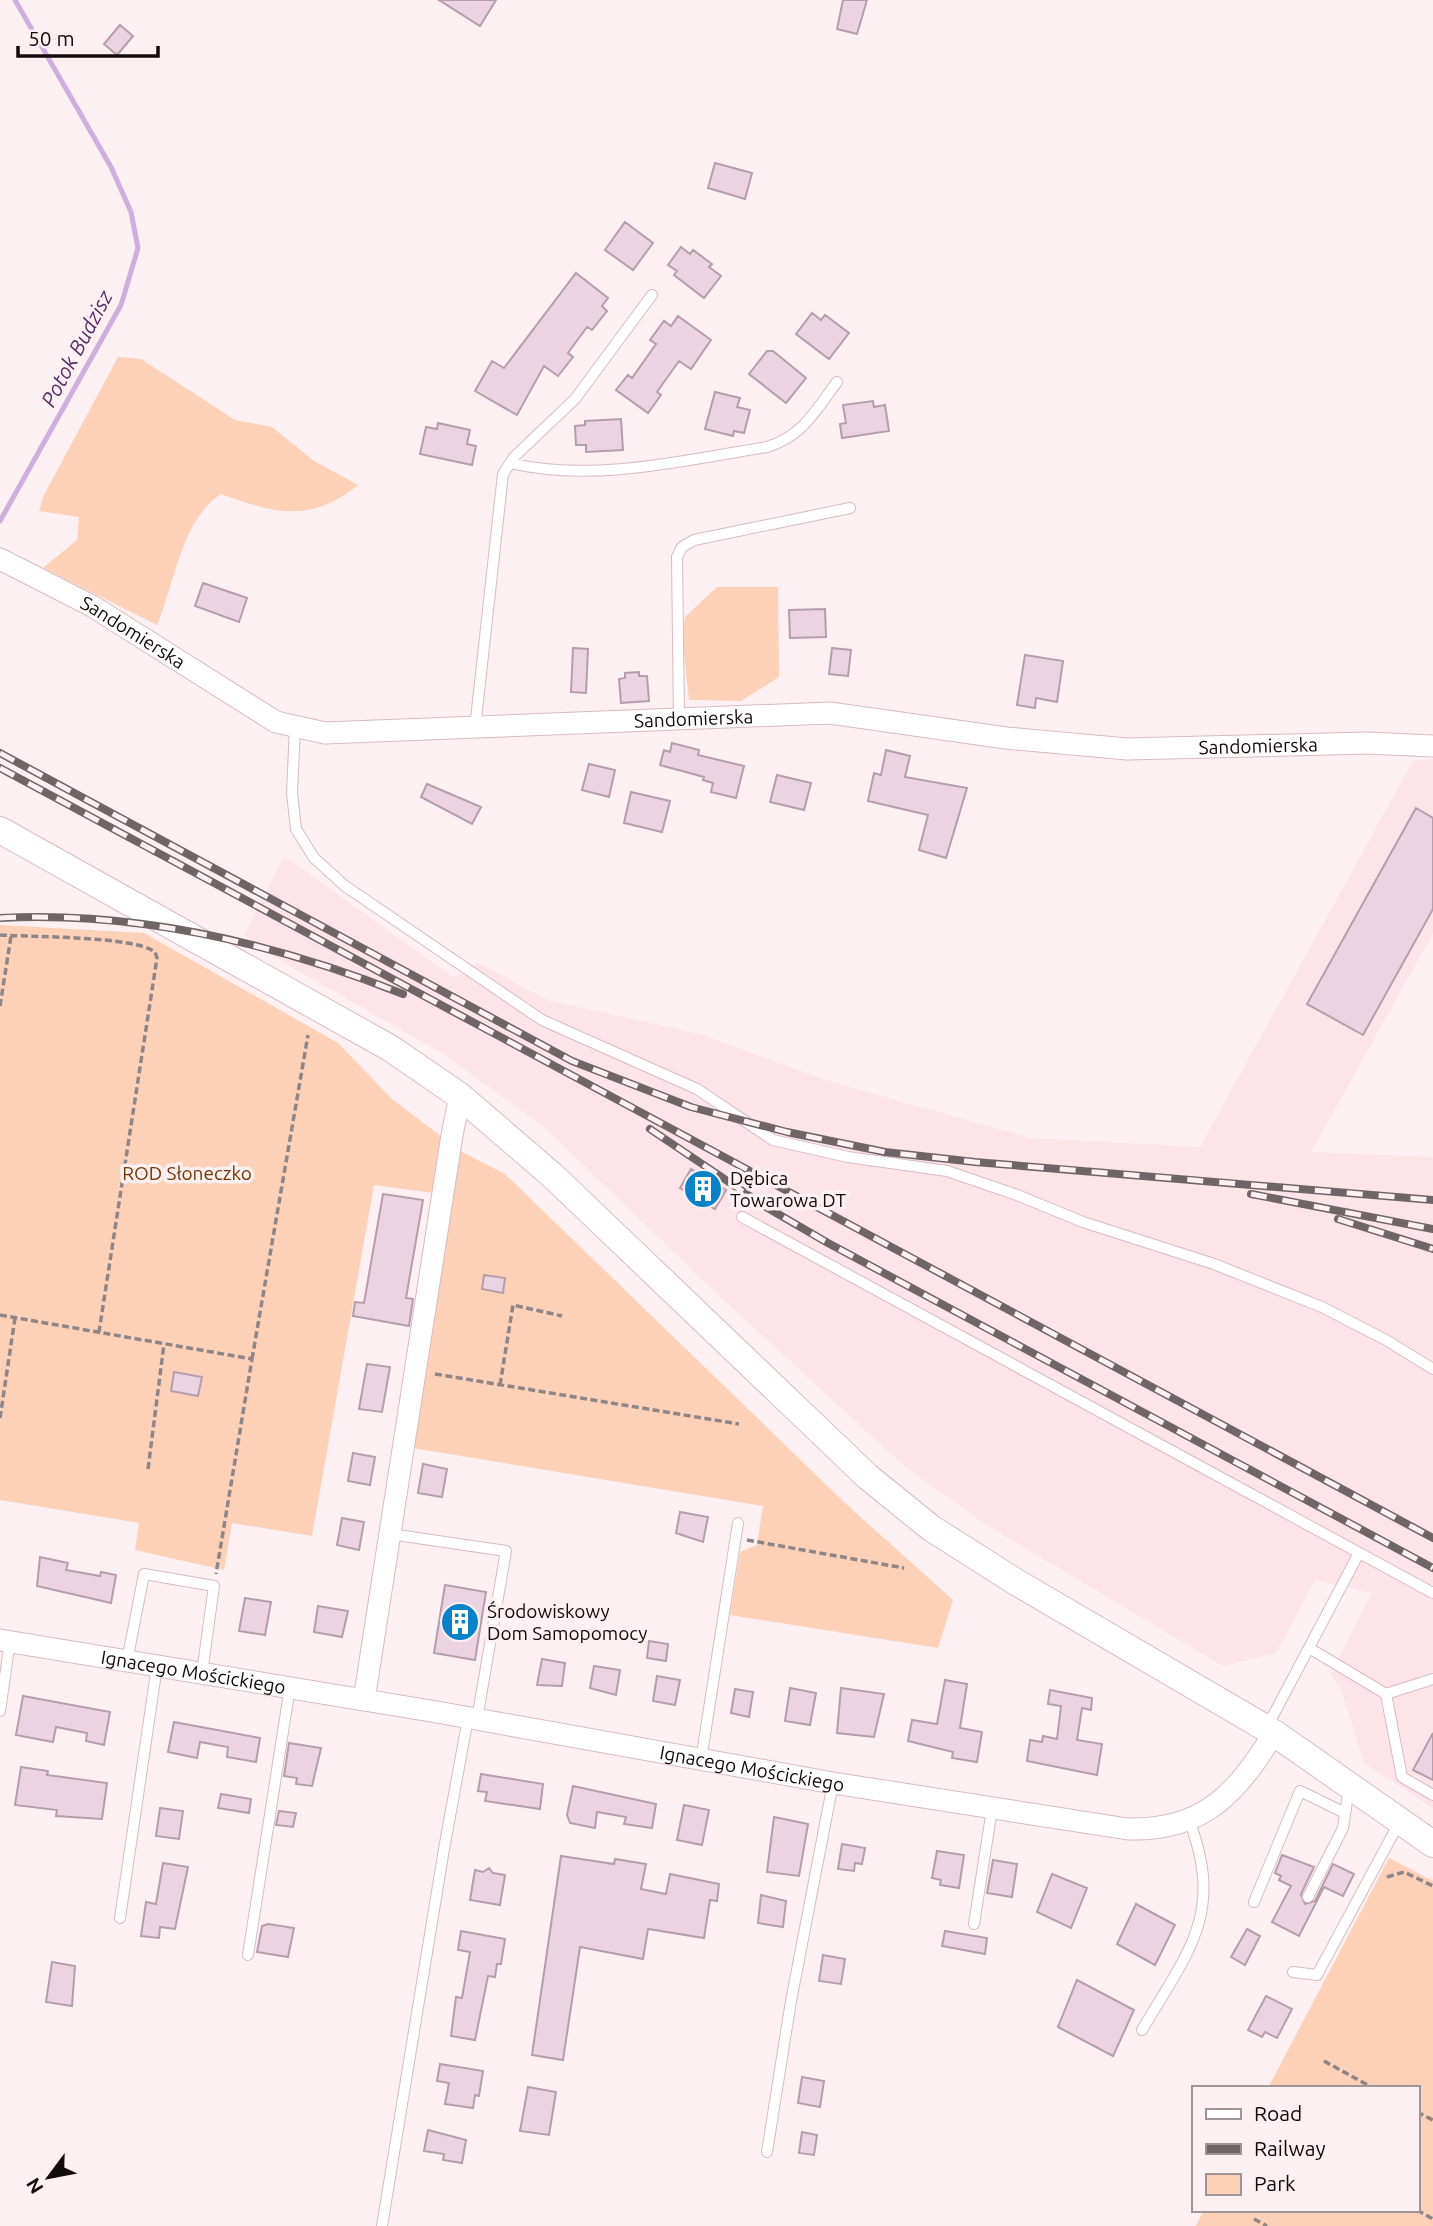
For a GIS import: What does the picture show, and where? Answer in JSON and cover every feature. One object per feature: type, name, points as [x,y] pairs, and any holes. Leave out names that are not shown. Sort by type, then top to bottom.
[{"type":"street","name":"Sandomierska","points":[[0,559],[92,606],[276,722],[325,733],[830,713],[1006,738],[1127,749],[1367,743],[1433,746]]},
{"type":"street","points":[[0,830],[390,1048],[460,1096],[552,1176],[868,1477],[931,1528],[1026,1588],[1270,1730],[1433,1844]]},
{"type":"street","points":[[364,1700],[460,1096]]},
{"type":"street","name":"Ignacego Mościckiego","points":[[5,1640],[290,1687],[832,1783],[1128,1829],[1145,1830],[1189,1820],[1227,1797],[1255,1763],[1270,1730]]},
{"type":"lane","points":[[475,728],[503,474],[510,463],[575,400],[652,295]]},
{"type":"lane","points":[[510,463],[559,470],[606,470],[767,447],[788,441],[800,431],[837,382]]},
{"type":"lane","points":[[679,719],[677,557],[682,547],[694,540],[850,508]]},
{"type":"lane","points":[[295,726],[292,793],[296,829],[314,858],[345,886],[542,1020],[697,1089],[773,1140],[848,1157],[947,1171],[1017,1195],[1083,1222],[1214,1264],[1322,1307],[1386,1340],[1433,1369]]},
{"type":"lane","points":[[742,1217],[1433,1593]]},
{"type":"lane","points":[[701,1760],[738,1523]]},
{"type":"lane","points":[[382,2226],[444,1849],[506,1551],[390,1534]]},
{"type":"lane","points":[[1270,1730],[1359,1553]]},
{"type":"lane","points":[[127,1661],[144,1574],[214,1586],[202,1673]]},
{"type":"lane","points":[[0,1711],[5,1640]]},
{"type":"lane","points":[[1309,1648],[1386,1695],[1402,1777],[1433,1795]]},
{"type":"lane","points":[[120,1918],[157,1665]]},
{"type":"lane","points":[[1386,1695],[1433,1679]]},
{"type":"lane","points":[[248,1955],[290,1687]]},
{"type":"lane","points":[[767,2152],[832,1783]]},
{"type":"lane","points":[[1308,1897],[1343,1828],[1349,1786]]},
{"type":"lane","points":[[1254,1902],[1300,1791],[1345,1813]]},
{"type":"lane","points":[[974,1924],[992,1809]]},
{"type":"lane","points":[[1142,2029],[1197,1936],[1205,1889],[1198,1843],[1189,1820]]},
{"type":"lane","points":[[1293,1972],[1317,1975],[1400,1821]]},
{"type":"path","points":[[0,935],[92,940],[145,947],[155,952],[157,958],[99,1332]]},
{"type":"path","points":[[0,1006],[10,936]]},
{"type":"path","points":[[214,1586],[308,1035]]},
{"type":"path","points":[[500,1385],[513,1305],[562,1316]]},
{"type":"path","points":[[0,1315],[252,1359]]},
{"type":"path","points":[[0,1418],[15,1318]]},
{"type":"path","points":[[148,1469],[164,1344]]},
{"type":"path","points":[[416,1370],[739,1424]]},
{"type":"path","points":[[736,1538],[904,1568]]},
{"type":"path","points":[[1386,1878],[1404,1872],[1433,1886]]},
{"type":"path","points":[[1324,2061],[1369,2086]]},
{"type":"path","points":[[1254,2219],[1267,2226]]},
{"type":"shaded area","points":[[1433,759],[1433,933],[1311,1152],[1433,1157],[1433,1808],[1364,1763],[1341,1689],[1330,1675],[1372,1593],[1315,1580],[1276,1653],[1223,1666],[988,1526],[904,1466],[715,1292],[545,1128],[442,1053],[286,964],[244,935],[284,856],[454,978],[478,963],[547,1000],[700,1034],[825,1080],[1030,1138],[1200,1147],[1413,761]]},
{"type":"green space","points":[[118,357],[141,359],[235,420],[272,427],[314,461],[358,485],[324,506],[308,510],[275,510],[221,494],[208,505],[188,536],[157,625],[43,568],[77,540],[79,517],[39,511],[44,495]]},
{"type":"green space","points":[[717,587],[778,587],[779,677],[741,701],[689,700],[682,635],[685,617]]},
{"type":"green space","name":"ROD Słoneczko","points":[[0,925],[144,933],[338,1043],[392,1099],[442,1137],[433,1193],[374,1185],[312,1536],[232,1523],[224,1570],[135,1550],[139,1523],[0,1500]]},
{"type":"green space","points":[[458,1150],[505,1174],[845,1503],[953,1600],[938,1648],[730,1615],[740,1552],[757,1545],[763,1506],[413,1448]]},
{"type":"green space","points":[[1389,1858],[1433,1881],[1433,2226],[1196,2226],[1203,2212],[1419,2212],[1419,2086],[1269,2086]]},
{"type":"building","points":[[439,0],[496,0],[480,26]]},
{"type":"building","points":[[843,0],[867,0],[857,34],[837,29]]},
{"type":"building","points":[[120,25],[133,36],[117,55],[104,44]]},
{"type":"building","points":[[715,163],[752,173],[745,199],[708,188]]},
{"type":"building","points":[[625,222],[653,243],[633,270],[605,250]]},
{"type":"building","points":[[681,247],[690,254],[693,250],[712,264],[709,267],[721,276],[704,298],[674,275],[677,271],[668,265]]},
{"type":"building","points":[[576,273],[608,298],[602,306],[607,311],[592,330],[587,327],[568,353],[573,357],[558,376],[544,366],[517,415],[475,391],[492,361],[504,368]]},
{"type":"building","points":[[812,313],[821,320],[825,315],[849,333],[829,359],[796,334]]},
{"type":"building","points":[[678,316],[711,340],[691,369],[679,361],[657,392],[661,395],[648,413],[616,390],[628,375],[632,378],[656,344],[650,340],[664,321],[671,326]]},
{"type":"building","points":[[767,351],[773,351],[806,378],[786,403],[749,374]]},
{"type":"building","points":[[715,392],[740,398],[737,407],[750,410],[744,433],[734,431],[733,436],[705,429]]},
{"type":"building","points":[[873,401],[874,407],[885,405],[889,431],[842,438],[840,424],[846,423],[843,405]]},
{"type":"building","points":[[621,419],[623,450],[586,452],[586,445],[576,445],[575,426],[585,425],[585,421]]},
{"type":"building","points":[[438,423],[470,430],[467,444],[476,446],[472,465],[420,454],[426,427],[437,429]]},
{"type":"building","points":[[203,583],[247,598],[239,622],[195,606]]},
{"type":"building","points":[[825,609],[826,637],[790,638],[789,610]]},
{"type":"building","points":[[573,648],[588,649],[586,693],[571,692]]},
{"type":"building","points":[[832,648],[851,650],[848,676],[829,674]]},
{"type":"building","points":[[1025,655],[1063,661],[1057,702],[1036,698],[1035,708],[1017,705]]},
{"type":"building","points":[[639,672],[639,676],[647,676],[649,701],[621,703],[619,679],[625,678],[625,673]]},
{"type":"building","points":[[672,743],[699,750],[698,755],[744,766],[736,798],[711,792],[713,783],[703,780],[704,777],[660,765],[664,750],[670,752]]},
{"type":"building","points":[[886,750],[910,756],[905,777],[967,788],[946,858],[919,850],[928,815],[868,801],[874,773],[881,775]]},
{"type":"building","points":[[589,764],[615,770],[609,797],[582,790]]},
{"type":"building","points":[[777,775],[811,783],[804,810],[770,802]]},
{"type":"building","points":[[427,784],[481,807],[472,824],[421,797]]},
{"type":"building","points":[[631,792],[670,801],[662,832],[624,823]]},
{"type":"building","points":[[1416,808],[1433,818],[1433,909],[1363,1035],[1307,1004]]},
{"type":"building","name":"Dębica Towarowa DT","points":[[691,1169],[726,1190],[715,1209],[680,1188]]},
{"type":"building","points":[[383,1194],[423,1200],[406,1298],[413,1299],[409,1326],[353,1316],[355,1302],[364,1303]]},
{"type":"building","points":[[484,1275],[505,1278],[503,1293],[482,1289]]},
{"type":"building","points":[[367,1364],[390,1367],[382,1412],[359,1409]]},
{"type":"building","points":[[174,1372],[202,1377],[198,1396],[171,1391]]},
{"type":"building","points":[[353,1453],[375,1457],[370,1485],[348,1481]]},
{"type":"building","points":[[423,1464],[447,1469],[442,1497],[418,1493]]},
{"type":"building","points":[[680,1512],[708,1517],[703,1542],[676,1533]]},
{"type":"building","points":[[342,1518],[364,1522],[359,1550],[337,1545]]},
{"type":"building","points":[[40,1557],[68,1563],[66,1570],[100,1576],[101,1572],[116,1575],[111,1603],[37,1586]]},
{"type":"building","name":"Środowiskowy Dom Samopomocy","points":[[445,1585],[486,1592],[475,1660],[434,1653]]},
{"type":"building","points":[[245,1598],[271,1602],[265,1635],[239,1631]]},
{"type":"building","points":[[318,1606],[348,1611],[342,1637],[314,1632]]},
{"type":"building","points":[[649,1641],[668,1644],[666,1661],[647,1658]]},
{"type":"building","points":[[542,1659],[565,1663],[562,1686],[537,1685]]},
{"type":"building","points":[[594,1666],[620,1670],[616,1695],[590,1688]]},
{"type":"building","points":[[657,1676],[680,1680],[675,1705],[653,1701]]},
{"type":"building","points":[[945,1680],[967,1684],[960,1728],[982,1732],[977,1762],[952,1758],[953,1752],[908,1741],[912,1720],[937,1724]]},
{"type":"building","points":[[790,1688],[816,1693],[810,1725],[785,1721]]},
{"type":"building","points":[[841,1688],[884,1694],[874,1737],[837,1733]]},
{"type":"building","points":[[735,1689],[753,1692],[749,1717],[731,1713]]},
{"type":"building","points":[[1050,1690],[1092,1698],[1091,1710],[1082,1708],[1077,1740],[1102,1744],[1097,1775],[1027,1761],[1030,1740],[1042,1742],[1043,1736],[1057,1739],[1061,1706],[1048,1704]]},
{"type":"building","points":[[23,1696],[110,1712],[104,1745],[86,1741],[87,1733],[56,1727],[53,1742],[16,1735]]},
{"type":"building","points":[[174,1722],[260,1738],[256,1762],[227,1757],[228,1747],[200,1742],[197,1758],[168,1752]]},
{"type":"building","points":[[1433,1733],[1433,1780],[1413,1770]]},
{"type":"building","points":[[289,1743],[321,1748],[312,1786],[296,1784],[297,1778],[284,1776]]},
{"type":"building","points":[[21,1767],[48,1771],[47,1775],[107,1783],[102,1819],[56,1816],[57,1810],[15,1805]]},
{"type":"building","points":[[481,1774],[543,1784],[540,1809],[485,1801],[487,1792],[478,1791]]},
{"type":"building","points":[[573,1786],[656,1804],[652,1828],[624,1824],[626,1817],[597,1812],[595,1828],[570,1823],[567,1815]]},
{"type":"building","points":[[221,1794],[251,1799],[249,1813],[218,1808]]},
{"type":"building","points":[[684,1805],[709,1810],[702,1845],[677,1840]]},
{"type":"building","points":[[160,1808],[183,1811],[179,1839],[156,1836]]},
{"type":"building","points":[[279,1811],[296,1813],[293,1827],[276,1825]]},
{"type":"building","points":[[774,1817],[808,1824],[799,1876],[767,1872]]},
{"type":"building","points":[[842,1844],[865,1848],[862,1864],[855,1863],[854,1871],[838,1869]]},
{"type":"building","points":[[937,1851],[964,1855],[959,1888],[940,1885],[941,1880],[932,1878]]},
{"type":"building","points":[[1282,1855],[1314,1867],[1301,1894],[1305,1904],[1315,1901],[1333,1864],[1354,1874],[1343,1896],[1324,1887],[1299,1936],[1272,1922],[1291,1886],[1279,1880],[1281,1876],[1275,1873]]},
{"type":"building","points":[[561,1856],[614,1864],[615,1859],[646,1864],[641,1889],[666,1894],[670,1874],[719,1884],[717,1901],[710,1900],[704,1938],[648,1929],[643,1959],[580,1947],[563,2060],[532,2055]]},
{"type":"building","points":[[993,1860],[1017,1864],[1012,1897],[987,1893]]},
{"type":"building","points":[[163,1863],[188,1867],[175,1929],[160,1927],[159,1938],[141,1936],[146,1902],[156,1904]]},
{"type":"building","points":[[489,1868],[493,1873],[505,1875],[500,1905],[470,1900],[475,1870],[483,1872]]},
{"type":"building","points":[[1052,1874],[1087,1888],[1071,1928],[1037,1912]]},
{"type":"building","points":[[761,1895],[786,1901],[783,1927],[758,1923]]},
{"type":"building","points":[[1136,1904],[1175,1925],[1155,1965],[1117,1944]]},
{"type":"building","points":[[268,1924],[294,1928],[288,1957],[257,1952],[262,1926]]},
{"type":"building","points":[[1247,1929],[1260,1936],[1245,1965],[1231,1957]]},
{"type":"building","points":[[461,1931],[505,1939],[501,1964],[497,1964],[495,1977],[488,1976],[475,2040],[451,2036],[456,1997],[462,1998],[470,1952],[458,1950]]},
{"type":"building","points":[[945,1931],[987,1938],[985,1954],[942,1946]]},
{"type":"building","points":[[823,1955],[845,1959],[841,1984],[819,1981]]},
{"type":"building","points":[[52,1962],[75,1966],[72,2006],[46,2002]]},
{"type":"building","points":[[1077,1980],[1134,2010],[1113,2056],[1058,2027]]},
{"type":"building","points":[[1266,1996],[1292,2009],[1277,2038],[1265,2032],[1262,2037],[1248,2030]]},
{"type":"building","points":[[440,2064],[483,2071],[479,2096],[475,2095],[473,2108],[445,2104],[449,2083],[437,2081]]},
{"type":"building","points":[[802,2077],[824,2081],[820,2107],[798,2103]]},
{"type":"building","points":[[528,2087],[556,2092],[549,2135],[520,2131]]},
{"type":"building","points":[[428,2130],[466,2140],[462,2163],[443,2160],[444,2154],[424,2151]]},
{"type":"building","points":[[802,2132],[817,2135],[814,2155],[799,2153]]},
{"type":"waterway","name":"Potok Budzisz","points":[[0,521],[121,305],[138,248],[131,212],[111,167],[15,0]]},
{"type":"railway","points":[[0,753],[572,1061],[691,1107],[787,1132],[885,1152],[975,1162],[1433,1200]]},
{"type":"railway","points":[[0,768],[1433,1538]]},
{"type":"railway","points":[[0,918],[103,920],[206,935],[306,960],[403,994]]},
{"type":"railway","points":[[650,1129],[766,1207],[828,1243],[1433,1568]]},
{"type":"railway","points":[[1251,1194],[1433,1229]]},
{"type":"railway","points":[[1338,1219],[1433,1249]]},
{"type":"place","name":"Dębica Towarowa DT","points":[[703,1189]]},
{"type":"place","name":"Środowiskowy Dom Samopomocy","points":[[460,1622]]}]
